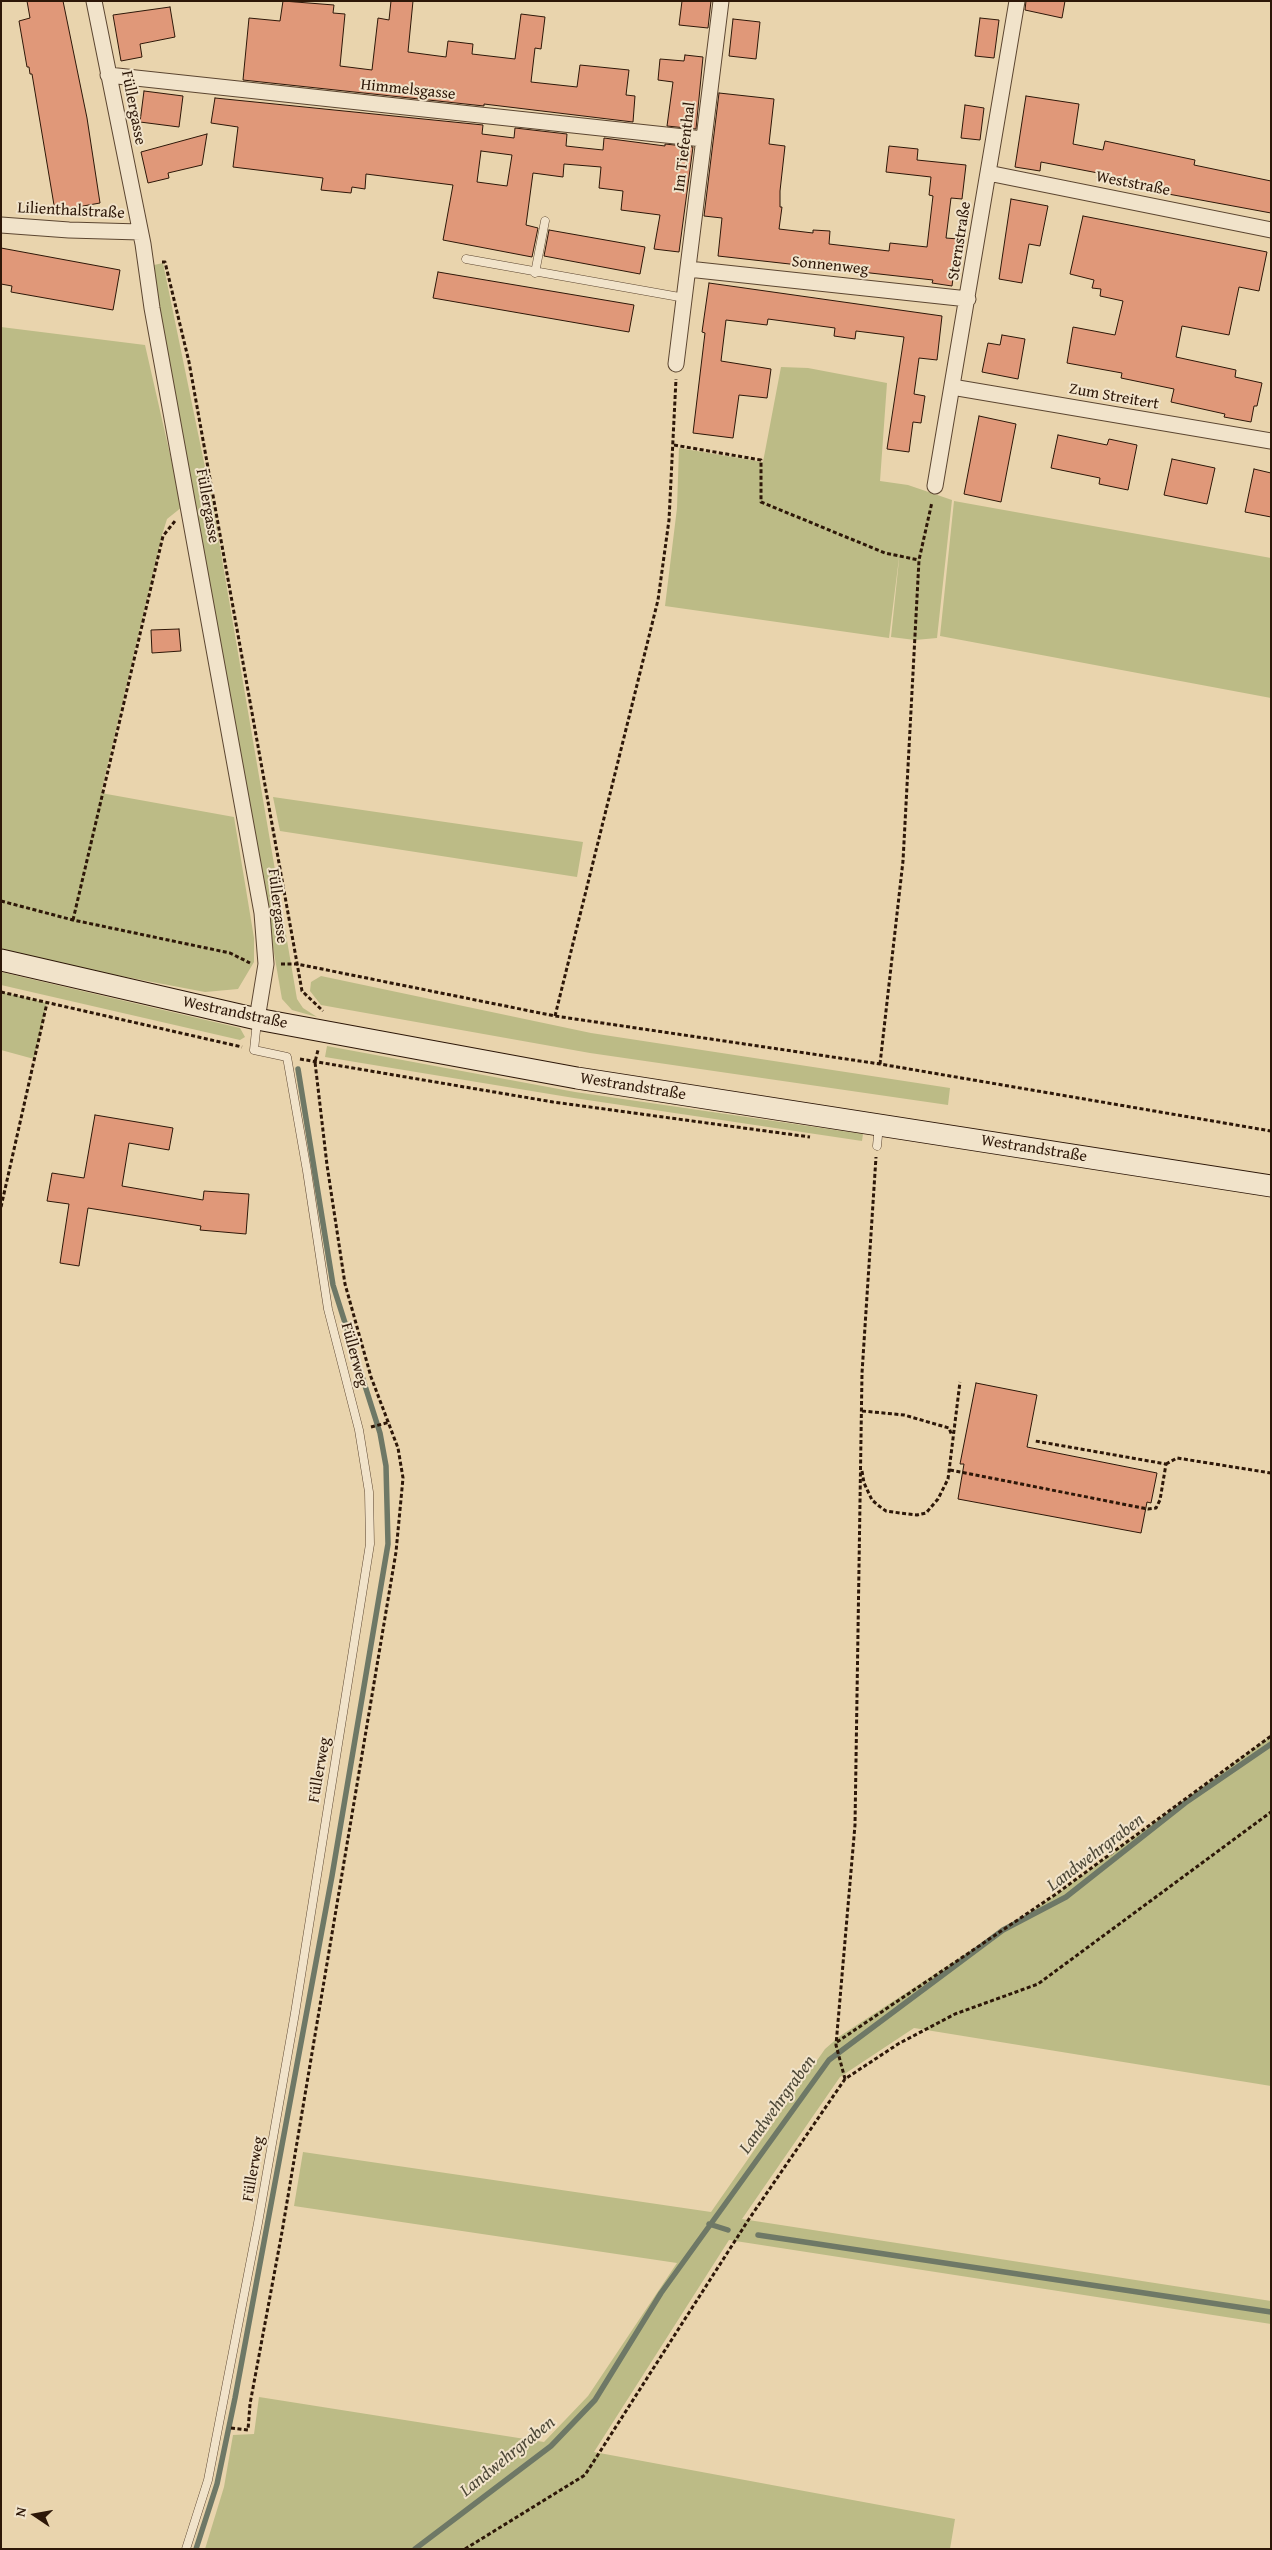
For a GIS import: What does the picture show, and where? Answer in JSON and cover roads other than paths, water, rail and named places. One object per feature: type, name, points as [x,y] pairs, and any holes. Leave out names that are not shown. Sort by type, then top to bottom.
[{"type":"main road","name":"Westrandstraße","points":[[1,960],[258,1019],[577,1078],[1271,1186]]},
{"type":"street","name":"Füllergasse","points":[[94,1],[140,232],[262,913],[266,964],[258,1019]]},
{"type":"street","name":"Im Tiefenthal","points":[[676,364],[721,1]]},
{"type":"street","name":"Sternstraße","points":[[935,486],[1017,1]]},
{"type":"street","name":"Himmelsgasse","points":[[108,75],[703,140]]},
{"type":"street","name":"Weststraße","points":[[988,174],[1271,230]]},
{"type":"street","name":"Lilienthalstraße","points":[[1,226],[140,232]]},
{"type":"street","name":"Sonnenweg","points":[[688,269],[968,299]]},
{"type":"street","name":"Zum Streitert","points":[[952,387],[1271,441]]},
{"type":"lane","points":[[536,273],[545,221]]},
{"type":"lane","points":[[466,259],[684,298]]},
{"type":"lane","name":"Füllerweg","points":[[186,2549],[208,2480],[260,2214],[295,2014],[370,1544],[369,1492],[360,1430],[328,1309],[287,1057],[254,1050],[258,1019]]},
{"type":"lane","points":[[877,1146],[879,1124]]},
{"type":"waterway","points":[[196,2549],[217,2484],[235,2398],[332,1876],[388,1544],[386,1466],[380,1433],[333,1285],[298,1069]]},
{"type":"waterway","name":"Landwehrgraben","points":[[415,2549],[551,2446],[595,2400],[661,2293],[829,2060],[1003,1930],[1066,1897],[1185,1803],[1271,1744]]},
{"type":"waterway","points":[[709,2224],[728,2230]]},
{"type":"waterway","points":[[758,2235],[1271,2312]]}]
